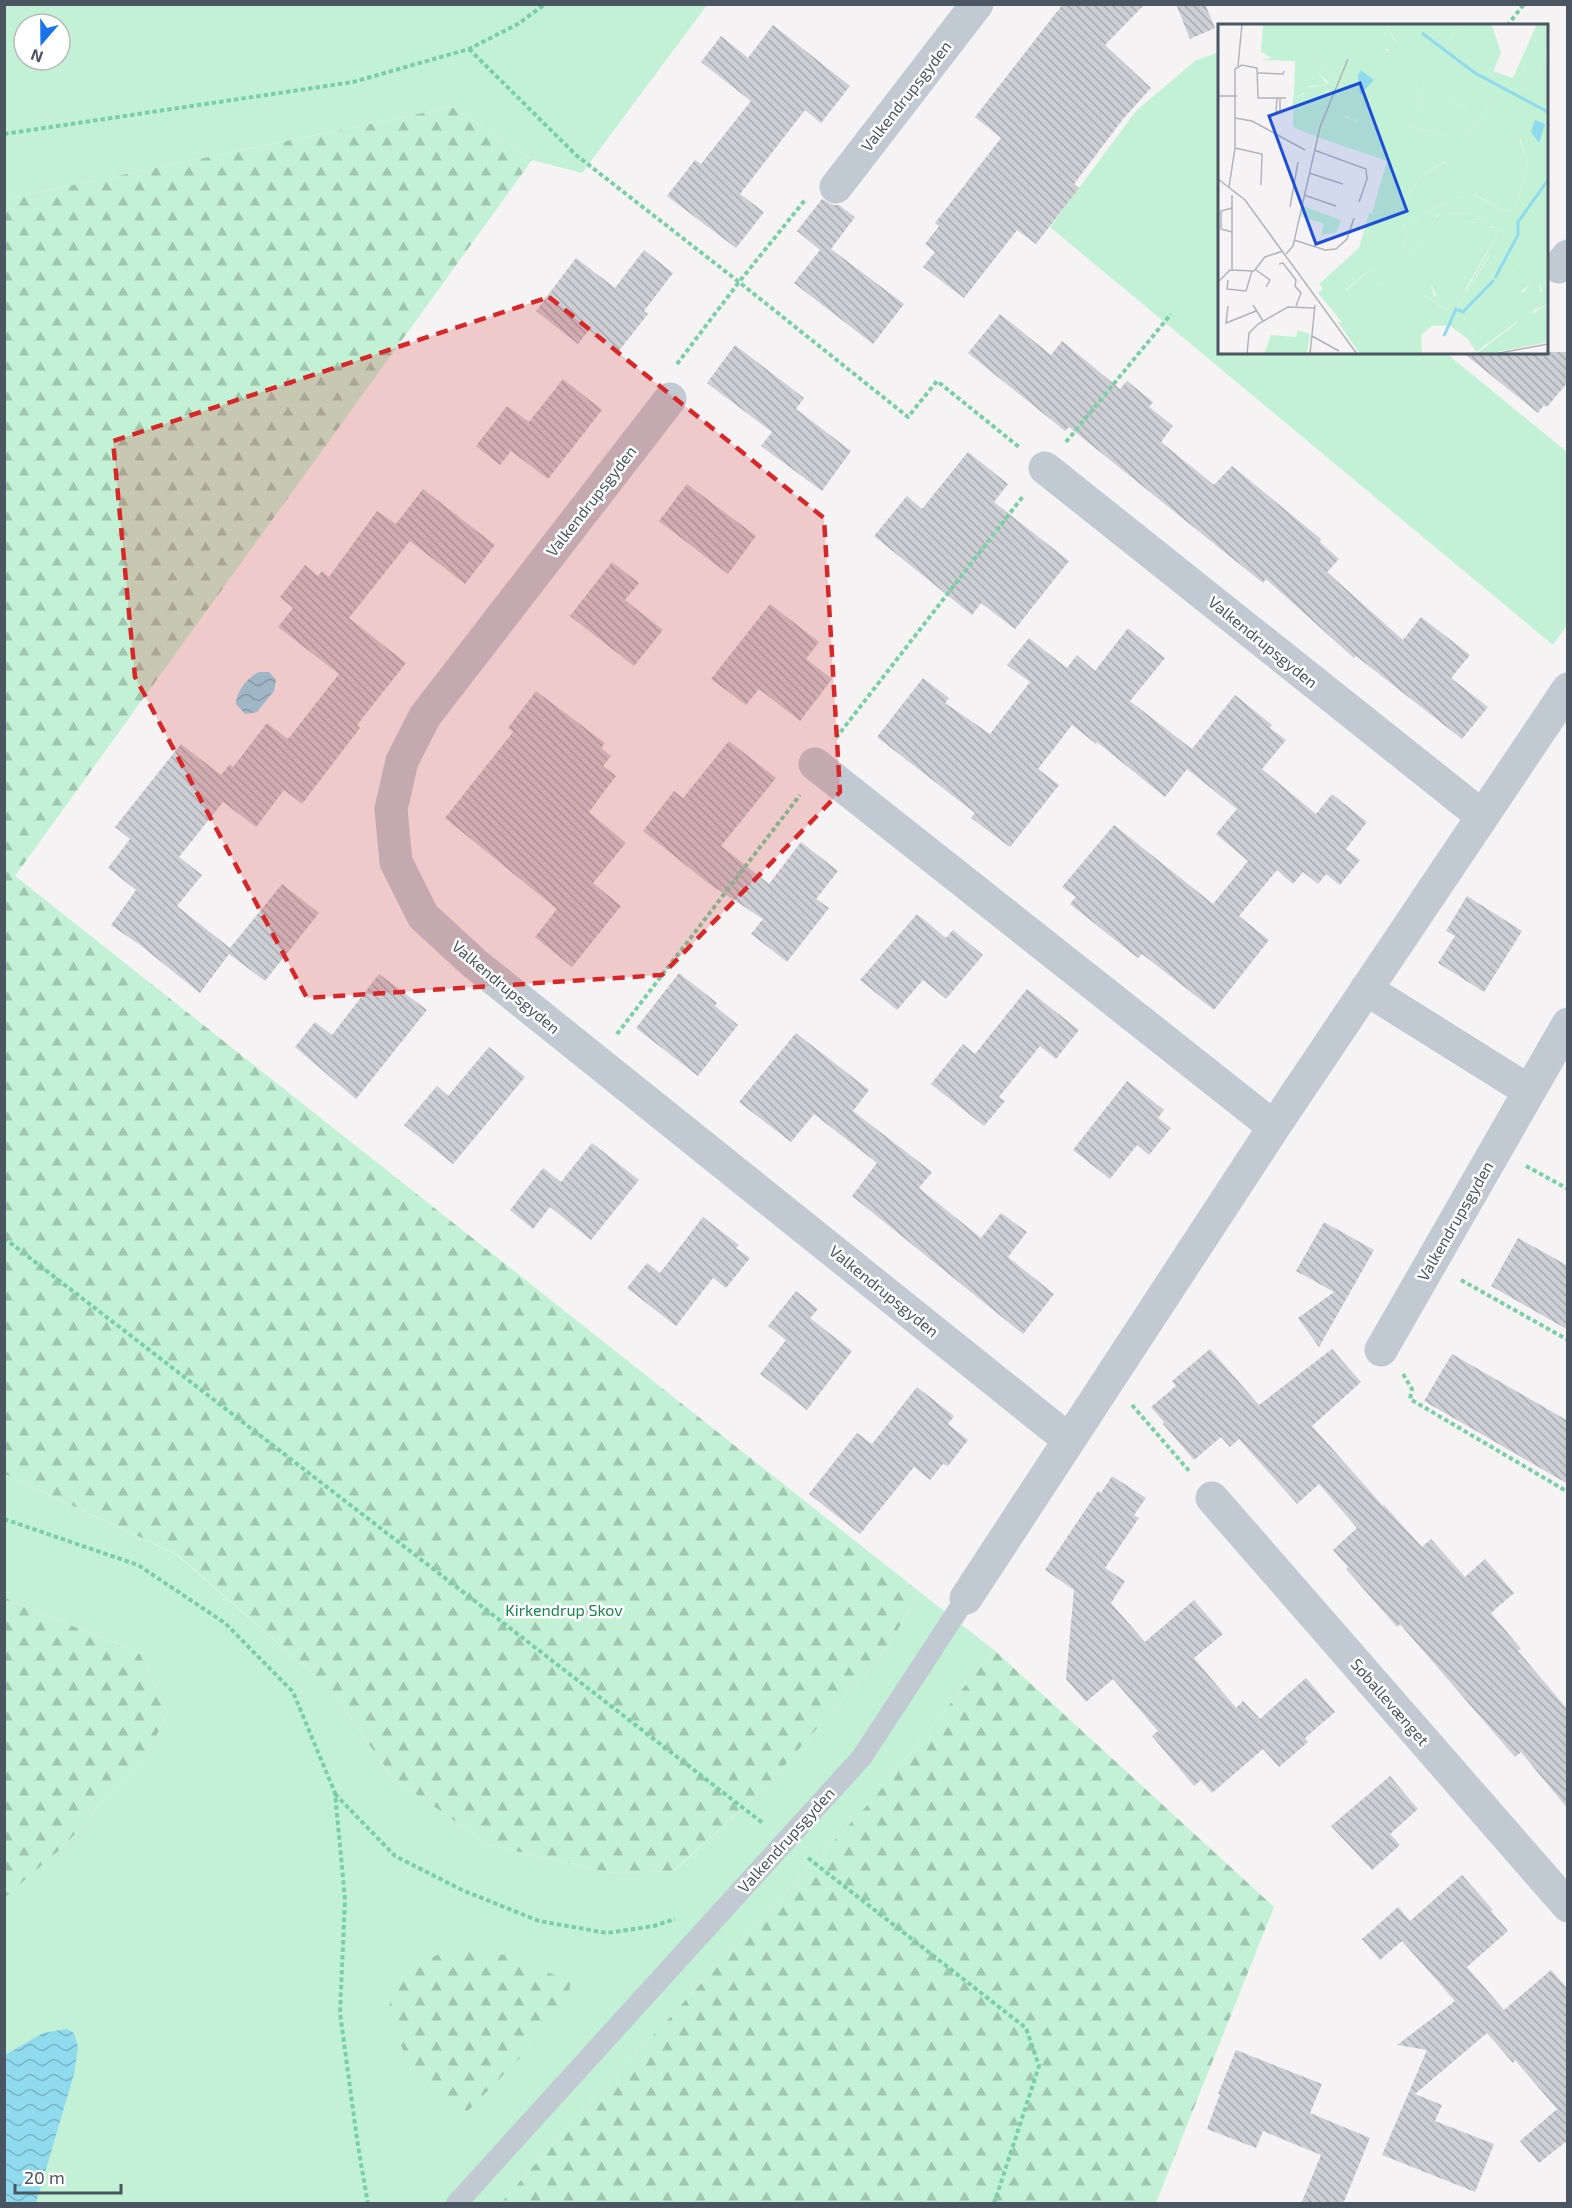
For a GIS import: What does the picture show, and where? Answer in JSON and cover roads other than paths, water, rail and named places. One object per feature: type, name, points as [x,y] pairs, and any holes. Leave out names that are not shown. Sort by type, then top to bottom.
[{"type":"street","name":"Valkendrupsgyden","points":[[836,187],[977,4]]},
{"type":"street","name":"Valkendrupsgyden","points":[[670,399],[425,716],[402,761],[391,809],[396,862],[423,916],[474,963],[1069,1440]]},
{"type":"street","name":"Valkendrupsgyden","points":[[1045,468],[1482,816]]},
{"type":"street","name":"Valkendrupsgyden","points":[[966,1598],[1274,1127],[1568,689]]},
{"type":"street","points":[[815,764],[1274,1127]]},
{"type":"street","points":[[1366,989],[1529,1092]]},
{"type":"street","name":"Valkendrupsgyden","points":[[1381,1350],[1568,1024]]},
{"type":"street","name":"Søballevænget","points":[[1212,1498],[1568,1906]]},
{"type":"lane","name":"Valkendrupsgyden","points":[[456,2204],[862,1757],[966,1598]]},
{"type":"water","points":[[259,672],[269,672],[276,680],[274,691],[257,712],[245,714],[236,704],[238,695],[247,681]]},
{"type":"water","points":[[67,2029],[74,2033],[78,2047],[74,2074],[36,2203],[5,2203],[5,2055],[43,2033]]},
{"type":"park label","name":"Kirkendrup Skov","points":[[564,1610]]}]
